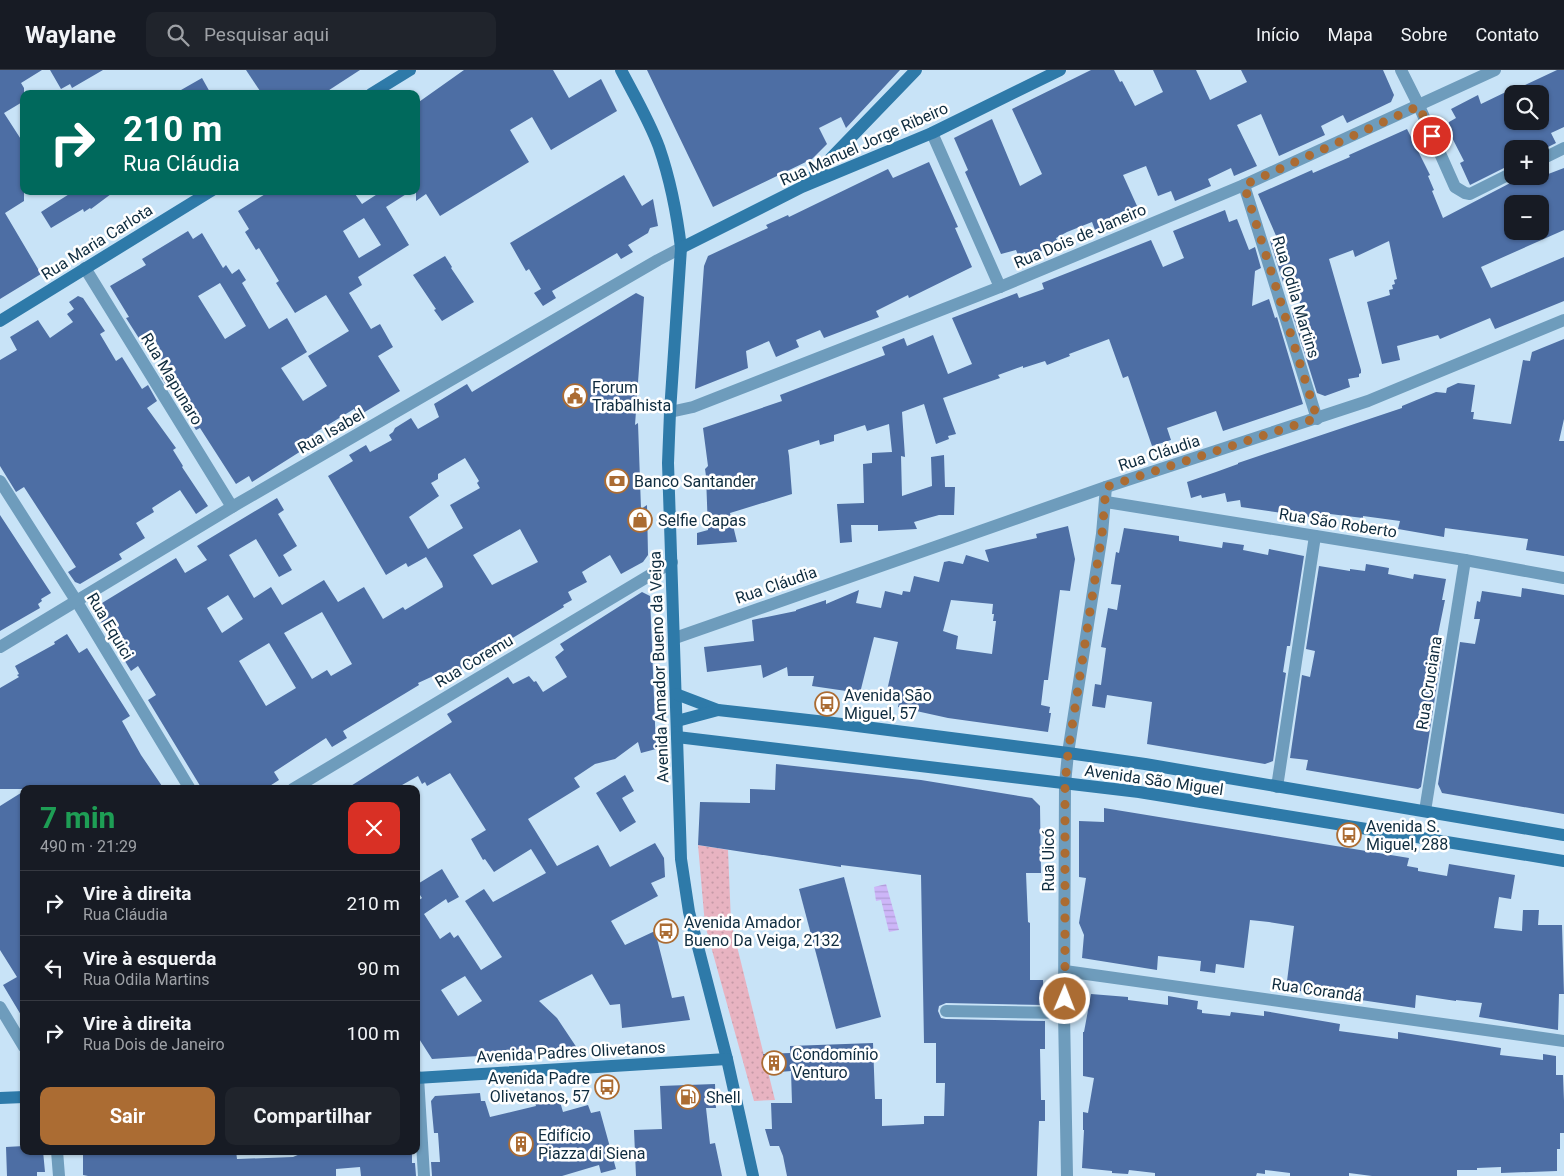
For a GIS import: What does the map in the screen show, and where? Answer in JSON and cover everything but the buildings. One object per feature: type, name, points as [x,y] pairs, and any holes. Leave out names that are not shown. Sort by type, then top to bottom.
[{"type":"main road","points":[[378,90],[410,70]]},
{"type":"main road","name":"Avenida Amador Bueno da Veiga","points":[[621,70],[647,119],[658,146],[669,180],[681,248],[668,463],[681,859],[689,912],[727,1059],[753,1176]]},
{"type":"main road","points":[[802,187],[916,70]]},
{"type":"main road","name":"Rua Manuel Jorge Ribeiro","points":[[681,248],[802,187],[932,133],[1060,70]]},
{"type":"main road","name":"Rua Maria Carlota","points":[[0,321],[204,195]]},
{"type":"main road","name":"Avenida São Miguel","points":[[676,694],[718,710],[1068,753],[1564,834]]},
{"type":"main road","name":"Avenida São Miguel","points":[[677,721],[718,710]]},
{"type":"main road","name":"Avenida São Miguel","points":[[677,737],[1139,792],[1564,861]]},
{"type":"main road","name":"Avenida Padres Olivetanos","points":[[420,1078],[727,1059]]},
{"type":"main road","points":[[0,1098],[20,1096]]},
{"type":"street","points":[[1401,70],[1452,182],[1459,191],[1470,194],[1504,177]]},
{"type":"street","name":"Rua Dois de Janeiro","points":[[670,412],[693,408],[1000,287],[1244,185],[1495,70]]},
{"type":"street","points":[[932,133],[1000,287]]},
{"type":"street","points":[[1549,156],[1564,148]]},
{"type":"street","name":"Rua Odila Martins","points":[[1244,185],[1317,418]]},
{"type":"street","name":"Rua Isabel","points":[[0,647],[232,507],[681,248]]},
{"type":"street","name":"Rua Mapunaro","points":[[85,268],[232,507]]},
{"type":"street","name":"Rua Cláudia","points":[[675,638],[1106,487],[1368,401],[1564,320]]},
{"type":"street","name":"Rua Equici","points":[[0,480],[77,602],[188,785]]},
{"type":"street","name":"Rua Uicó","points":[[1067,1176],[1064,1013],[1065,784],[1068,753],[1102,534],[1106,487]]},
{"type":"street","name":"Rua São Roberto","points":[[1106,502],[1465,560],[1564,578]]},
{"type":"street","points":[[1277,786],[1315,536]]},
{"type":"street","name":"Rua Cruciana","points":[[1425,811],[1465,560]]},
{"type":"street","name":"Rua Coremu","points":[[299,785],[672,562]]},
{"type":"street","name":"Rua Corandá","points":[[1065,971],[1564,1041]]},
{"type":"street","points":[[0,1007],[20,1040]]},
{"type":"street","points":[[946,1011],[1064,1013]]},
{"type":"street","points":[[420,1120],[424,1176]]},
{"type":"street","points":[[57,1155],[59,1176]]},
{"type":"shaded area","points":[[698,845],[728,850],[731,922],[775,1100],[754,1101],[705,925]]},
{"type":"shaded area","points":[[886,884],[899,930],[889,932],[881,900],[876,901],[874,887]]},
{"type":"place","name":"Forum Trabalhista","points":[[575,396]]},
{"type":"place","name":"Banco Santander","points":[[617,481]]},
{"type":"place","name":"Selfie Capas","points":[[640,520]]},
{"type":"place","name":"Avenida São Miguel, 57","points":[[827,704]]},
{"type":"place","name":"Avenida S. Miguel, 288","points":[[1349,835]]},
{"type":"place","name":"Avenida Amador Bueno Da Veiga, 2132","points":[[666,931]]},
{"type":"place","name":"Condomínio Venturo","points":[[774,1063]]},
{"type":"place","name":"Avenida Padre Olivetanos, 57","points":[[607,1087]]},
{"type":"place","name":"Shell","points":[[688,1097]]},
{"type":"place","name":"Edifício Piazza di Siena","points":[[521,1144]]},
{"type":"route","points":[[1065,999],[1065,784],[1068,753],[1102,534],[1106,487],[1317,418],[1244,185],[1419,106],[1432,136]]}]
